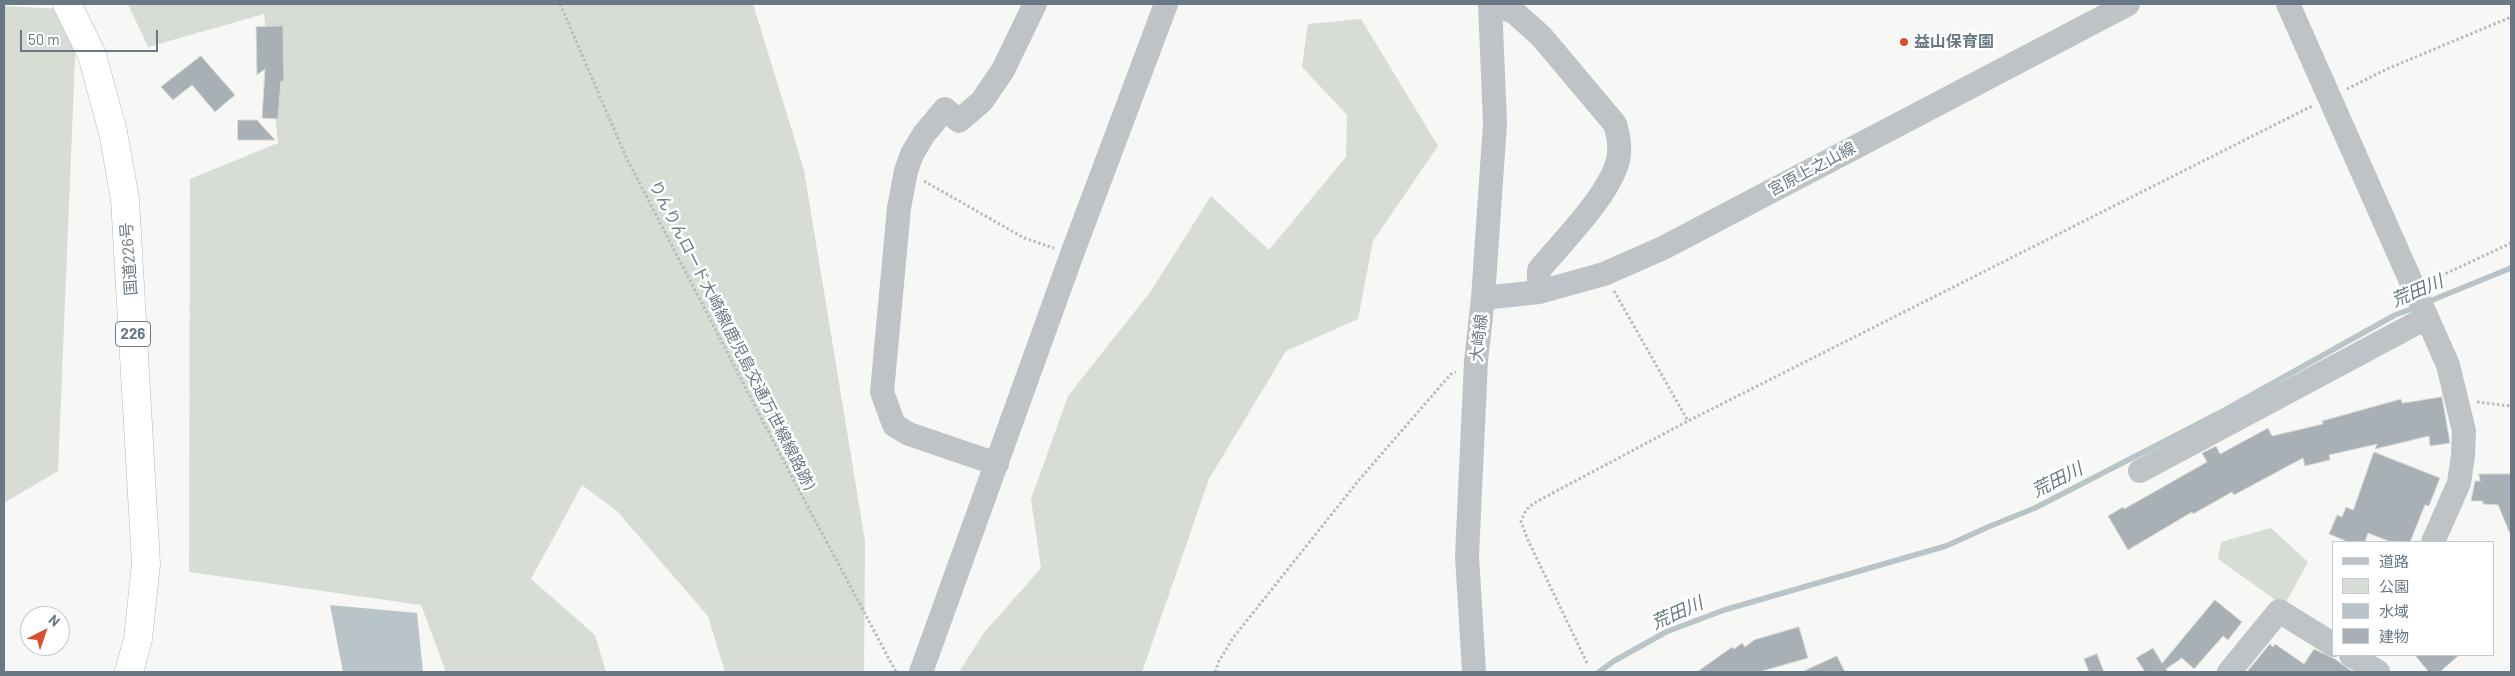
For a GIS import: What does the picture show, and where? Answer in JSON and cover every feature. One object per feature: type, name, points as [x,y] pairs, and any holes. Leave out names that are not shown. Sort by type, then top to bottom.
[{"type":"highway","name":"国道226号","points":[[67,4],[92,55],[113,132],[125,199],[146,564],[138,639],[129,672]]},
{"type":"street","points":[[997,464],[909,434],[894,425],[882,392],[899,208],[906,171],[912,154],[924,134],[945,109],[959,121],[982,101],[1003,70],[1035,4]]},
{"type":"street","points":[[921,672],[1072,254],[1166,4]]},
{"type":"street","name":"宮原上之山線","points":[[1483,298],[1539,292],[1604,274],[1662,248],[2128,4]]},
{"type":"street","points":[[2288,4],[2448,365],[2464,431],[2459,483],[2433,541]]},
{"type":"street","points":[[1505,6],[1541,36],[1615,124],[1619,138],[1619,156],[1609,182],[1592,208],[1539,270],[1539,292]]},
{"type":"street","name":"大崎線","points":[[1474,672],[1467,556],[1476,361],[1483,298],[1505,6]]},
{"type":"street","points":[[2140,471],[2425,314]]},
{"type":"street","points":[[2229,672],[2279,612],[2332,643]]},
{"type":"street","points":[[2353,656],[2376,667]]},
{"type":"path","name":"りんりんロード大崎線(鹿児島交通万世線線路跡)","points":[[560,4],[626,157],[782,460],[896,672]]},
{"type":"path","points":[[1587,663],[1527,538],[1521,521],[1526,510],[1534,503],[1688,421],[2330,97],[2387,69],[2511,17]]},
{"type":"path","points":[[906,171],[1024,238],[1072,254]]},
{"type":"path","points":[[2414,288],[2511,243]]},
{"type":"path","points":[[1604,274],[1688,421]]},
{"type":"path","points":[[1215,672],[1219,661],[1233,638],[1359,480],[1451,374],[1476,361]]},
{"type":"path","points":[[2456,400],[2511,406]]},
{"type":"green space","points":[[128,4],[753,4],[804,170],[865,541],[864,672],[725,672],[708,616],[617,511],[582,485],[531,579],[595,635],[606,672],[446,672],[421,605],[189,572],[190,179],[278,143],[264,14],[148,47]]},
{"type":"green space","points":[[4,6],[77,10],[58,471],[4,503]]},
{"type":"green space","points":[[1361,19],[1438,146],[1373,241],[1358,319],[1286,351],[1209,479],[1142,672],[959,672],[983,634],[1041,568],[1031,499],[1068,396],[1151,291],[1211,196],[1269,250],[1346,157],[1347,115],[1302,67],[1308,24]]},
{"type":"green space","points":[[2271,528],[2308,562],[2284,606],[2218,559],[2221,542]]},
{"type":"water","points":[[330,605],[417,613],[423,672],[343,672]]},
{"type":"building","points":[[283,26],[284,81],[281,81],[278,119],[262,118],[265,69],[257,75],[256,27]]},
{"type":"building","points":[[201,56],[235,95],[215,112],[192,85],[173,100],[161,87]]},
{"type":"building","points":[[238,120],[257,120],[275,140],[238,140]]},
{"type":"building","points":[[2442,397],[2450,443],[2430,446],[2429,436],[2375,449],[2377,444],[2329,455],[2330,460],[2305,466],[2303,458],[2234,495],[2232,492],[2193,514],[2192,512],[2128,550],[2108,516],[2123,507],[2124,509],[2207,462],[2202,453],[2216,446],[2220,454],[2268,428],[2272,436],[2323,424],[2322,421],[2401,399],[2402,403]]},
{"type":"building","points":[[2374,452],[2440,478],[2429,506],[2425,505],[2410,541],[2388,541],[2368,533],[2365,541],[2346,541],[2329,534],[2337,515],[2342,517],[2346,507],[2353,510]]},
{"type":"building","points":[[2479,474],[2511,474],[2511,536],[2498,505],[2483,504],[2483,501],[2471,501],[2475,481],[2480,481]]},
{"type":"building","points":[[2215,600],[2242,622],[2228,640],[2223,636],[2194,669],[2182,658],[2166,669],[2168,672],[2145,672],[2136,658],[2153,648],[2162,663]]},
{"type":"building","points":[[1799,627],[1808,658],[1759,672],[1697,672],[1732,647],[1734,649],[1742,643],[1745,647],[1754,640]]},
{"type":"building","points":[[2270,644],[2273,647],[2275,644],[2304,664],[2314,649],[2335,659],[2353,672],[2247,672]]},
{"type":"building","points":[[2097,654],[2104,672],[2089,672],[2084,659]]},
{"type":"building","points":[[1837,656],[1845,672],[1802,672]]},
{"type":"building","points":[[2416,656],[2458,656],[2440,672],[2429,672]]},
{"type":"waterway","name":"荒田川","points":[[2425,303],[2511,268]]},
{"type":"waterway","name":"荒田川","points":[[1599,672],[1614,661],[1666,632],[1724,610],[1946,546],[2035,508],[2223,411],[2395,315],[2417,307]]},
{"type":"place","name":"益山保育園","points":[[1904,42]]}]
